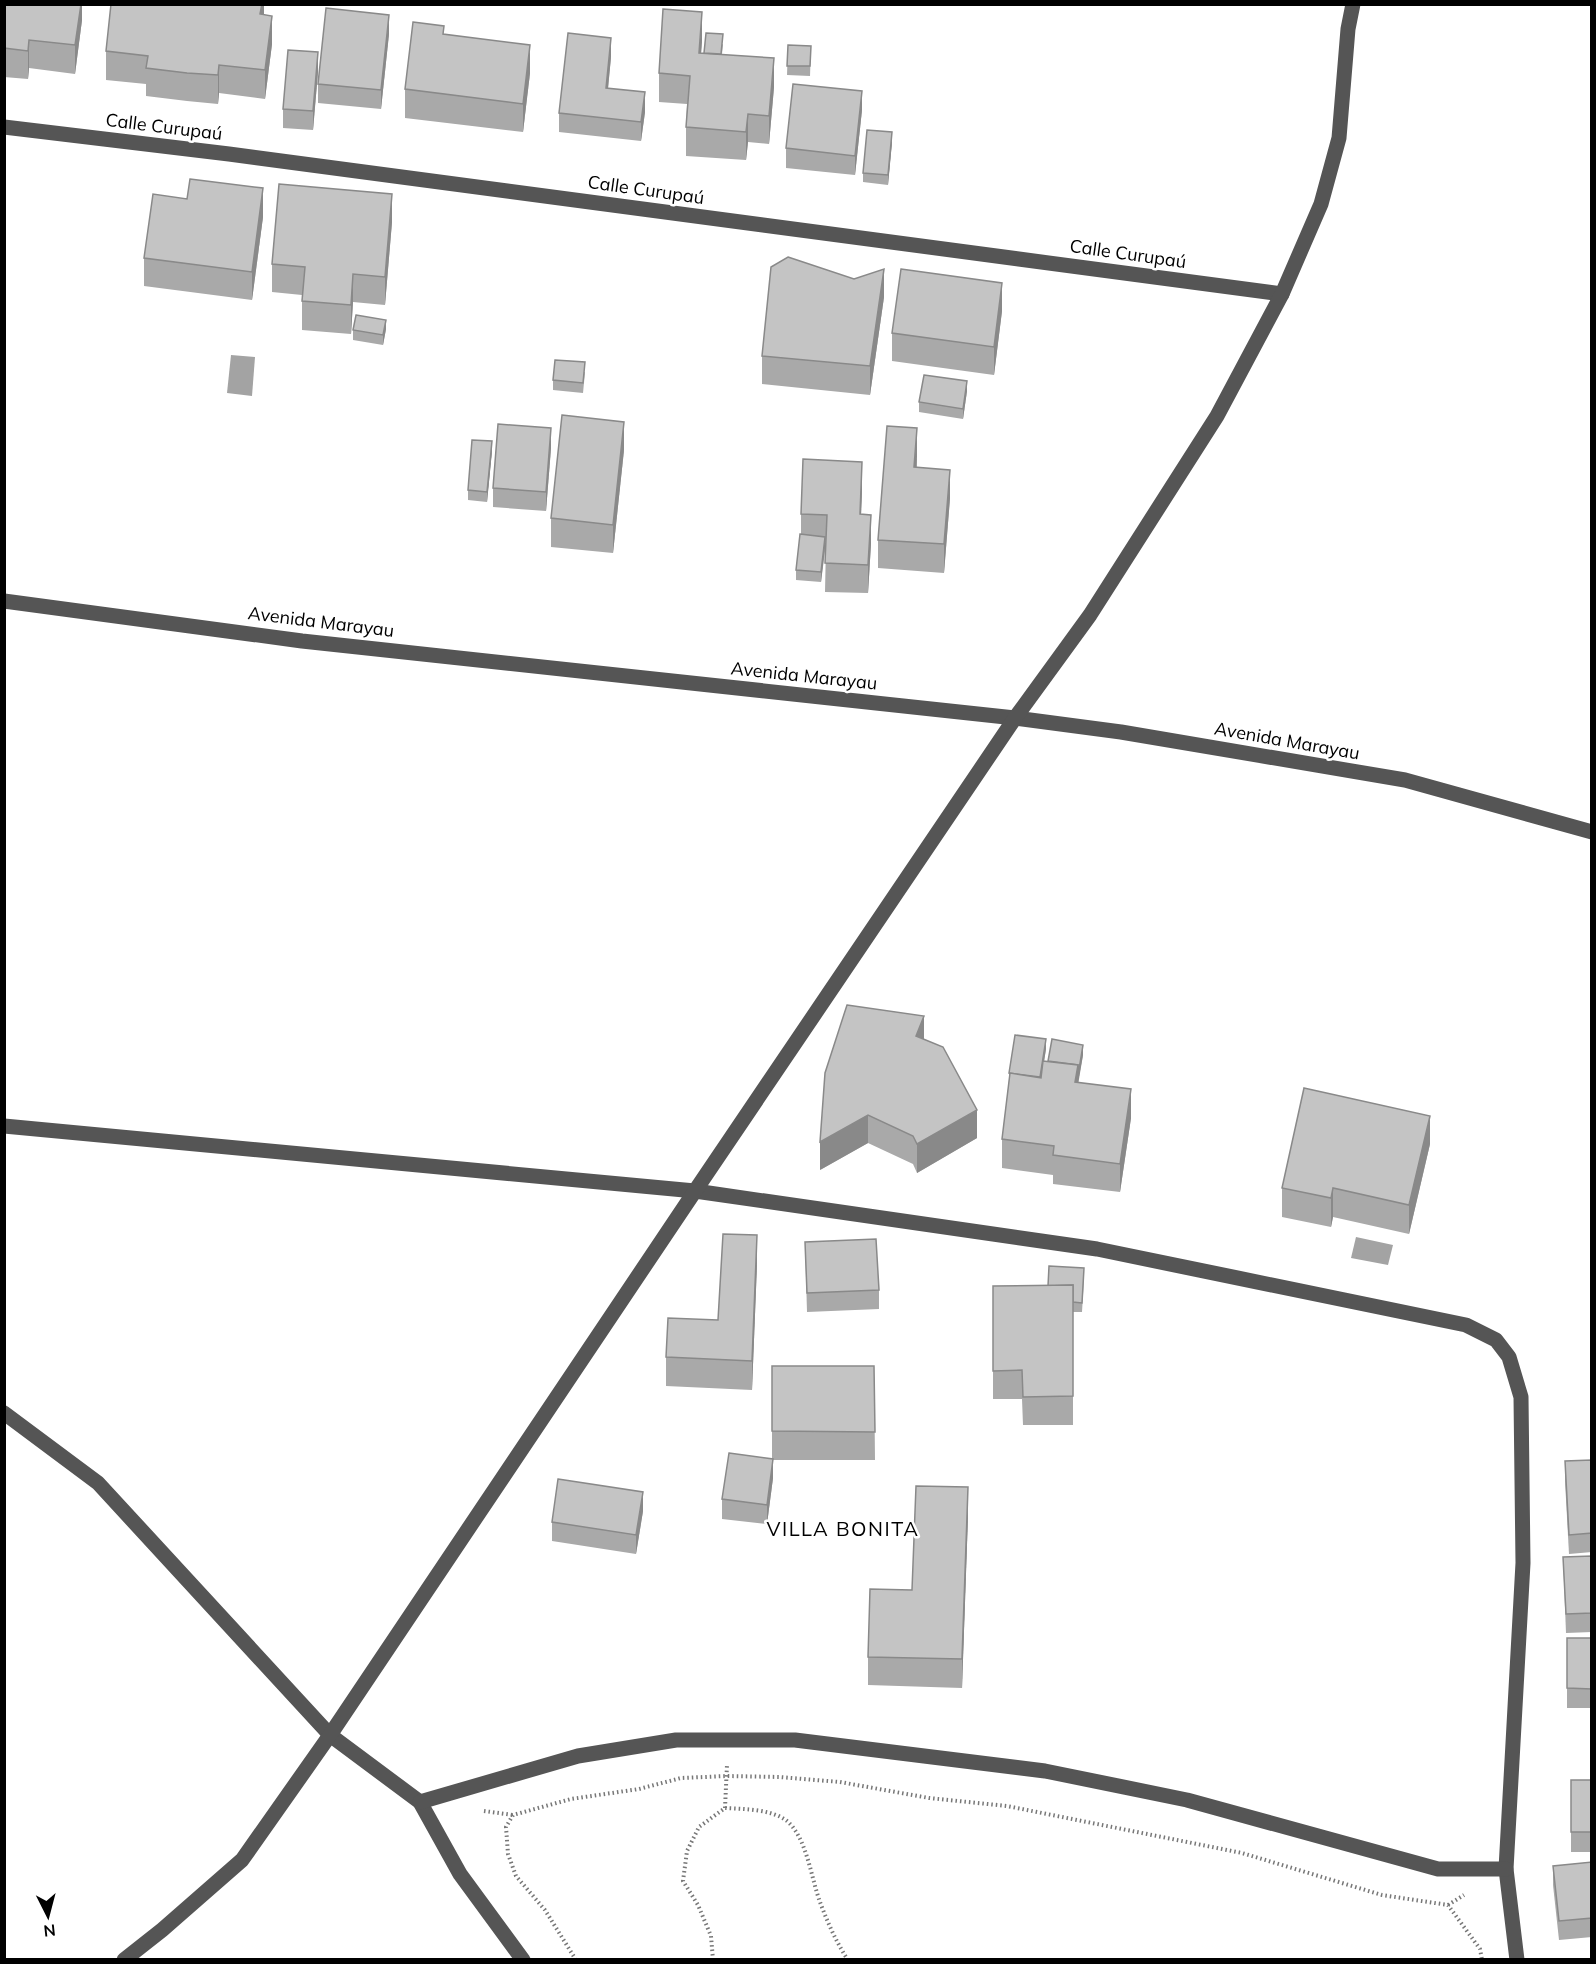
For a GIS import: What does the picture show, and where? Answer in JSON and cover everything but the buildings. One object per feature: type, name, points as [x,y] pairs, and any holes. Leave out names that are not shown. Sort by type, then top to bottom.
[{"type":"street","points":[[124,1959],[162,1930],[242,1860],[330,1735],[1016,718],[1090,615],[1217,416],[1282,294],[1321,204],[1339,138],[1348,29],[1353,4]]},
{"type":"street","name":"Calle Curupaú","points":[[4,127],[229,154],[1282,294]]},
{"type":"street","name":"Avenida Marayau","points":[[4,601],[302,641],[1016,718],[1121,732],[1405,780],[1592,832]]},
{"type":"street","points":[[4,1126],[695,1191],[1097,1249],[1466,1325],[1496,1340],[1509,1357],[1521,1397],[1523,1563],[1506,1869],[1517,1959]]},
{"type":"street","points":[[4,1413],[98,1483],[330,1735],[420,1802],[459,1874],[523,1959]]},
{"type":"street","points":[[420,1802],[578,1756],[676,1740],[795,1740],[1045,1771],[1187,1800],[1438,1869],[1506,1869]]},
{"type":"path","points":[[725,1808],[728,1740]]},
{"type":"path","points":[[576,1959],[545,1910],[516,1876],[507,1854],[506,1827],[513,1815],[571,1799],[639,1789],[681,1778],[727,1776],[780,1777],[840,1782],[929,1798],[1007,1806],[1242,1853],[1382,1895],[1448,1905],[1480,1949],[1482,1959]]},
{"type":"path","points":[[713,1959],[711,1936],[698,1905],[683,1881],[687,1851],[699,1827],[725,1808],[763,1811],[786,1820],[799,1835],[820,1902],[840,1948],[848,1959]]},
{"type":"shaded area","points":[[231,355],[255,357],[252,396],[227,393]]},
{"type":"shaded area","points":[[1356,1237],[1393,1245],[1388,1265],[1351,1258]]},
{"type":"district","name":"VILLA BONITA","points":[[843,1529]]}]
